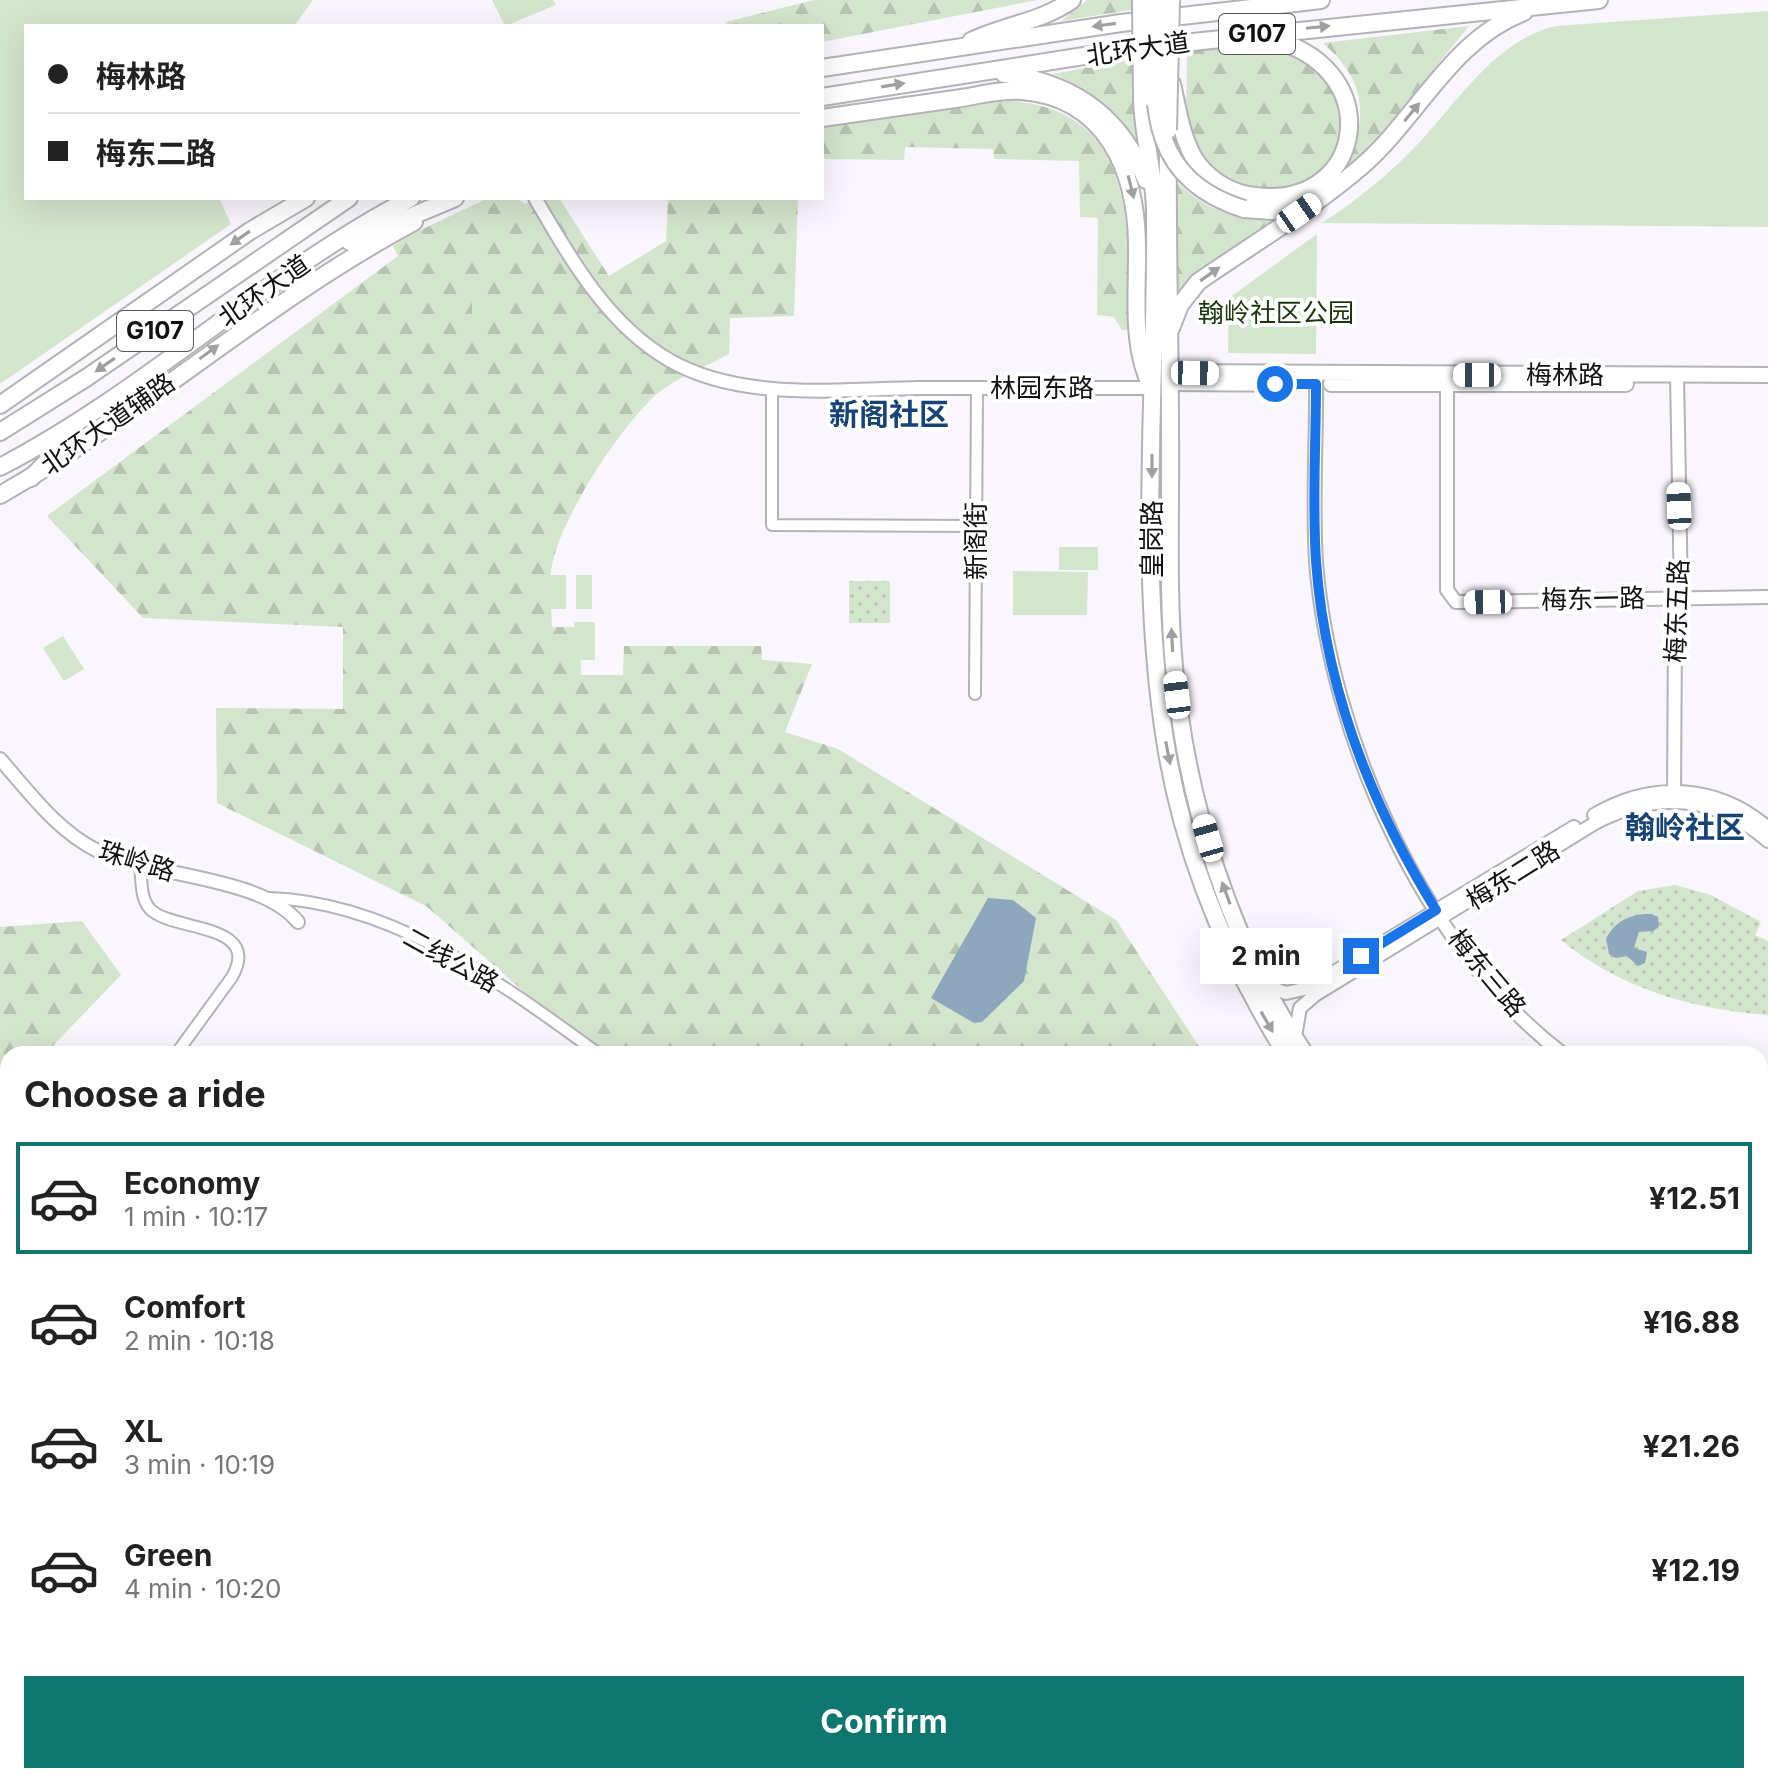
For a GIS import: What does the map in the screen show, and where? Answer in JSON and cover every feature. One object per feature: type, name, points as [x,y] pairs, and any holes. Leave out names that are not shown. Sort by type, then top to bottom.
[{"type":"main road","points":[[958,47],[991,30],[1048,15],[1072,0]]},
{"type":"main road","name":"皇岗路","points":[[1141,0],[1142,99],[1155,212],[1152,388],[1154,650],[1166,746],[1195,865],[1219,931],[1247,988],[1281,1046]]},
{"type":"main road","points":[[1155,0],[1156,105],[1164,146],[1193,184],[1215,198],[1244,209],[1290,208],[1324,195]]},
{"type":"main road","name":"皇岗路","points":[[1171,0],[1170,74],[1176,132],[1169,337],[1171,614],[1181,723],[1215,863],[1265,985],[1300,1046]]},
{"type":"main road","name":"北环大道","points":[[824,66],[1121,23],[1321,0]]},
{"type":"main road","name":"北环大道","points":[[824,97],[1246,35],[1599,0]]},
{"type":"main road","points":[[1169,337],[1180,305],[1198,282],[1324,195],[1377,152],[1479,36],[1509,18],[1552,4]]},
{"type":"main road","points":[[1176,132],[1209,176],[1249,195],[1267,198],[1298,193],[1313,186],[1334,167],[1344,150],[1350,122],[1337,79],[1327,67],[1298,48],[1246,35]]},
{"type":"main road","points":[[963,74],[1037,79],[1073,91],[1088,101],[1121,132],[1142,170],[1155,212]]},
{"type":"main road","points":[[824,118],[1018,91],[1052,97],[1082,113],[1113,146],[1125,165],[1135,206],[1140,363],[1152,388]]},
{"type":"main road","points":[[0,405],[250,231],[303,200]]},
{"type":"main road","points":[[307,224],[337,200]]},
{"type":"main road","name":"北环大道","points":[[0,432],[98,370],[346,200]]},
{"type":"main road","name":"北环大道","points":[[0,467],[108,403],[295,269],[362,225],[407,200]]},
{"type":"main road","points":[[295,269],[452,200]]},
{"type":"main road","name":"北环大道辅路","points":[[0,495],[31,478],[310,281],[453,200]]},
{"type":"main road","name":"梅林路","points":[[1170,377],[1447,380],[1677,379],[1768,375]]},
{"type":"main road","name":"梅林路","points":[[1677,379],[1768,384]]},
{"type":"main road","points":[[31,478],[60,445],[108,403]]},
{"type":"street","name":"林园东路","points":[[536,200],[588,284],[651,348],[687,370],[740,384],[772,388],[1152,388]]},
{"type":"street","name":"梅东三路","points":[[1316,379],[1316,562],[1335,681],[1367,777],[1401,850],[1439,914],[1487,979],[1549,1046]]},
{"type":"street","name":"梅东五路","points":[[1674,796],[1675,631],[1681,597],[1677,379]]},
{"type":"street","name":"梅东一路","points":[[1447,380],[1447,590],[1456,602],[1768,597]]},
{"type":"street","points":[[772,388],[772,525],[976,526]]},
{"type":"street","name":"新阁街","points":[[975,694],[977,388]]},
{"type":"street","name":"珠岭路","points":[[0,759],[71,834],[97,850],[140,866],[269,898],[298,922]]},
{"type":"street","name":"梅东二路","points":[[1296,1039],[1297,1014],[1306,1001],[1612,805],[1647,793],[1732,804],[1768,828]]},
{"type":"street","name":"梅东二路","points":[[1674,796],[1728,813],[1768,841]]},
{"type":"street","points":[[140,866],[144,900],[153,911],[220,934],[231,941],[237,954],[237,966],[232,977],[182,1046]]},
{"type":"street","name":"二线公路","points":[[269,898],[287,899],[363,917],[421,939],[510,993],[587,1046]]},
{"type":"street","name":"梅东二路","points":[[1265,985],[1286,993],[1308,988],[1439,914]]},
{"type":"green space","points":[[0,0],[313,0],[295,24],[24,24],[24,200],[220,200],[231,224],[0,384]]},
{"type":"green space","points":[[492,0],[553,0],[556,5],[510,24],[504,24]]},
{"type":"green space","points":[[814,0],[1037,0],[824,42],[824,24],[726,22]]},
{"type":"green space","points":[[1087,0],[1136,0],[1137,9],[1061,21]]},
{"type":"green space","points":[[1768,11],[1768,227],[1322,223],[1389,172],[1493,61],[1533,34],[1556,26]]},
{"type":"green space","points":[[1469,26],[1390,123],[1348,167],[1358,131],[1359,100],[1348,71],[1323,43]]},
{"type":"green space","points":[[1257,43],[1295,51],[1334,85],[1343,124],[1337,150],[1323,171],[1299,186],[1270,191],[1239,185],[1219,175],[1204,160],[1193,142],[1186,112],[1187,52]]},
{"type":"green space","points":[[1130,59],[1137,79],[1139,146],[1102,103],[1053,74]]},
{"type":"green space","points":[[1001,100],[1047,107],[1080,124],[1102,148],[1117,178],[1125,213],[1131,330],[1122,330],[1114,317],[1097,315],[1098,218],[1080,217],[1079,161],[994,159],[993,149],[905,147],[904,160],[824,159],[824,127]]},
{"type":"green space","points":[[1172,177],[1194,197],[1220,211],[1248,218],[1278,220],[1177,300]]},
{"type":"green space","points":[[484,200],[519,200],[525,204],[532,200],[560,200],[609,276],[666,241],[668,200],[798,200],[794,316],[730,318],[729,354],[658,393],[609,450],[578,502],[556,551],[550,578],[552,627],[580,627],[581,675],[623,675],[624,646],[761,646],[762,660],[812,664],[785,732],[838,749],[1116,920],[1199,1046],[586,1046],[426,906],[217,803],[216,708],[343,709],[343,627],[143,618],[47,516],[398,256],[393,246]]},
{"type":"green space","name":"翰岭社区公园","points":[[1317,234],[1316,354],[1228,353],[1229,298]]},
{"type":"green space","points":[[472,298],[510,298],[510,319],[472,319]]},
{"type":"green space","points":[[1059,547],[1098,547],[1098,570],[1059,570]]},
{"type":"green space","points":[[1013,571],[1088,572],[1087,615],[1013,615]]},
{"type":"green space","points":[[550,575],[566,575],[566,609],[550,609]]},
{"type":"green space","points":[[576,575],[592,575],[592,609],[576,609]]},
{"type":"green space","points":[[849,581],[890,581],[890,623],[849,623]]},
{"type":"green space","points":[[574,622],[595,622],[595,660],[574,660]]},
{"type":"green space","points":[[63,636],[84,669],[64,681],[43,648]]},
{"type":"green space","points":[[1675,885],[1711,895],[1761,922],[1755,935],[1768,941],[1768,1015],[1713,1008],[1658,994],[1607,971],[1561,940],[1638,891]]},
{"type":"green space","points":[[82,921],[121,975],[53,1046],[0,1046],[0,927]]},
{"type":"water","points":[[988,898],[1013,900],[1036,918],[1024,981],[982,1022],[974,1023],[931,998]]},
{"type":"water","points":[[1651,914],[1658,917],[1659,927],[1653,931],[1639,932],[1634,948],[1647,952],[1645,963],[1638,966],[1627,956],[1616,958],[1609,954],[1606,939],[1614,927],[1631,917]]},
{"type":"district","name":"新阁社区","points":[[889,415]]},
{"type":"district","name":"翰岭社区","points":[[1685,828]]},
{"type":"route","points":[[1275,384],[1316,384],[1316,562],[1332,668],[1341,707],[1367,777],[1411,868],[1436,910],[1361,956]]}]
